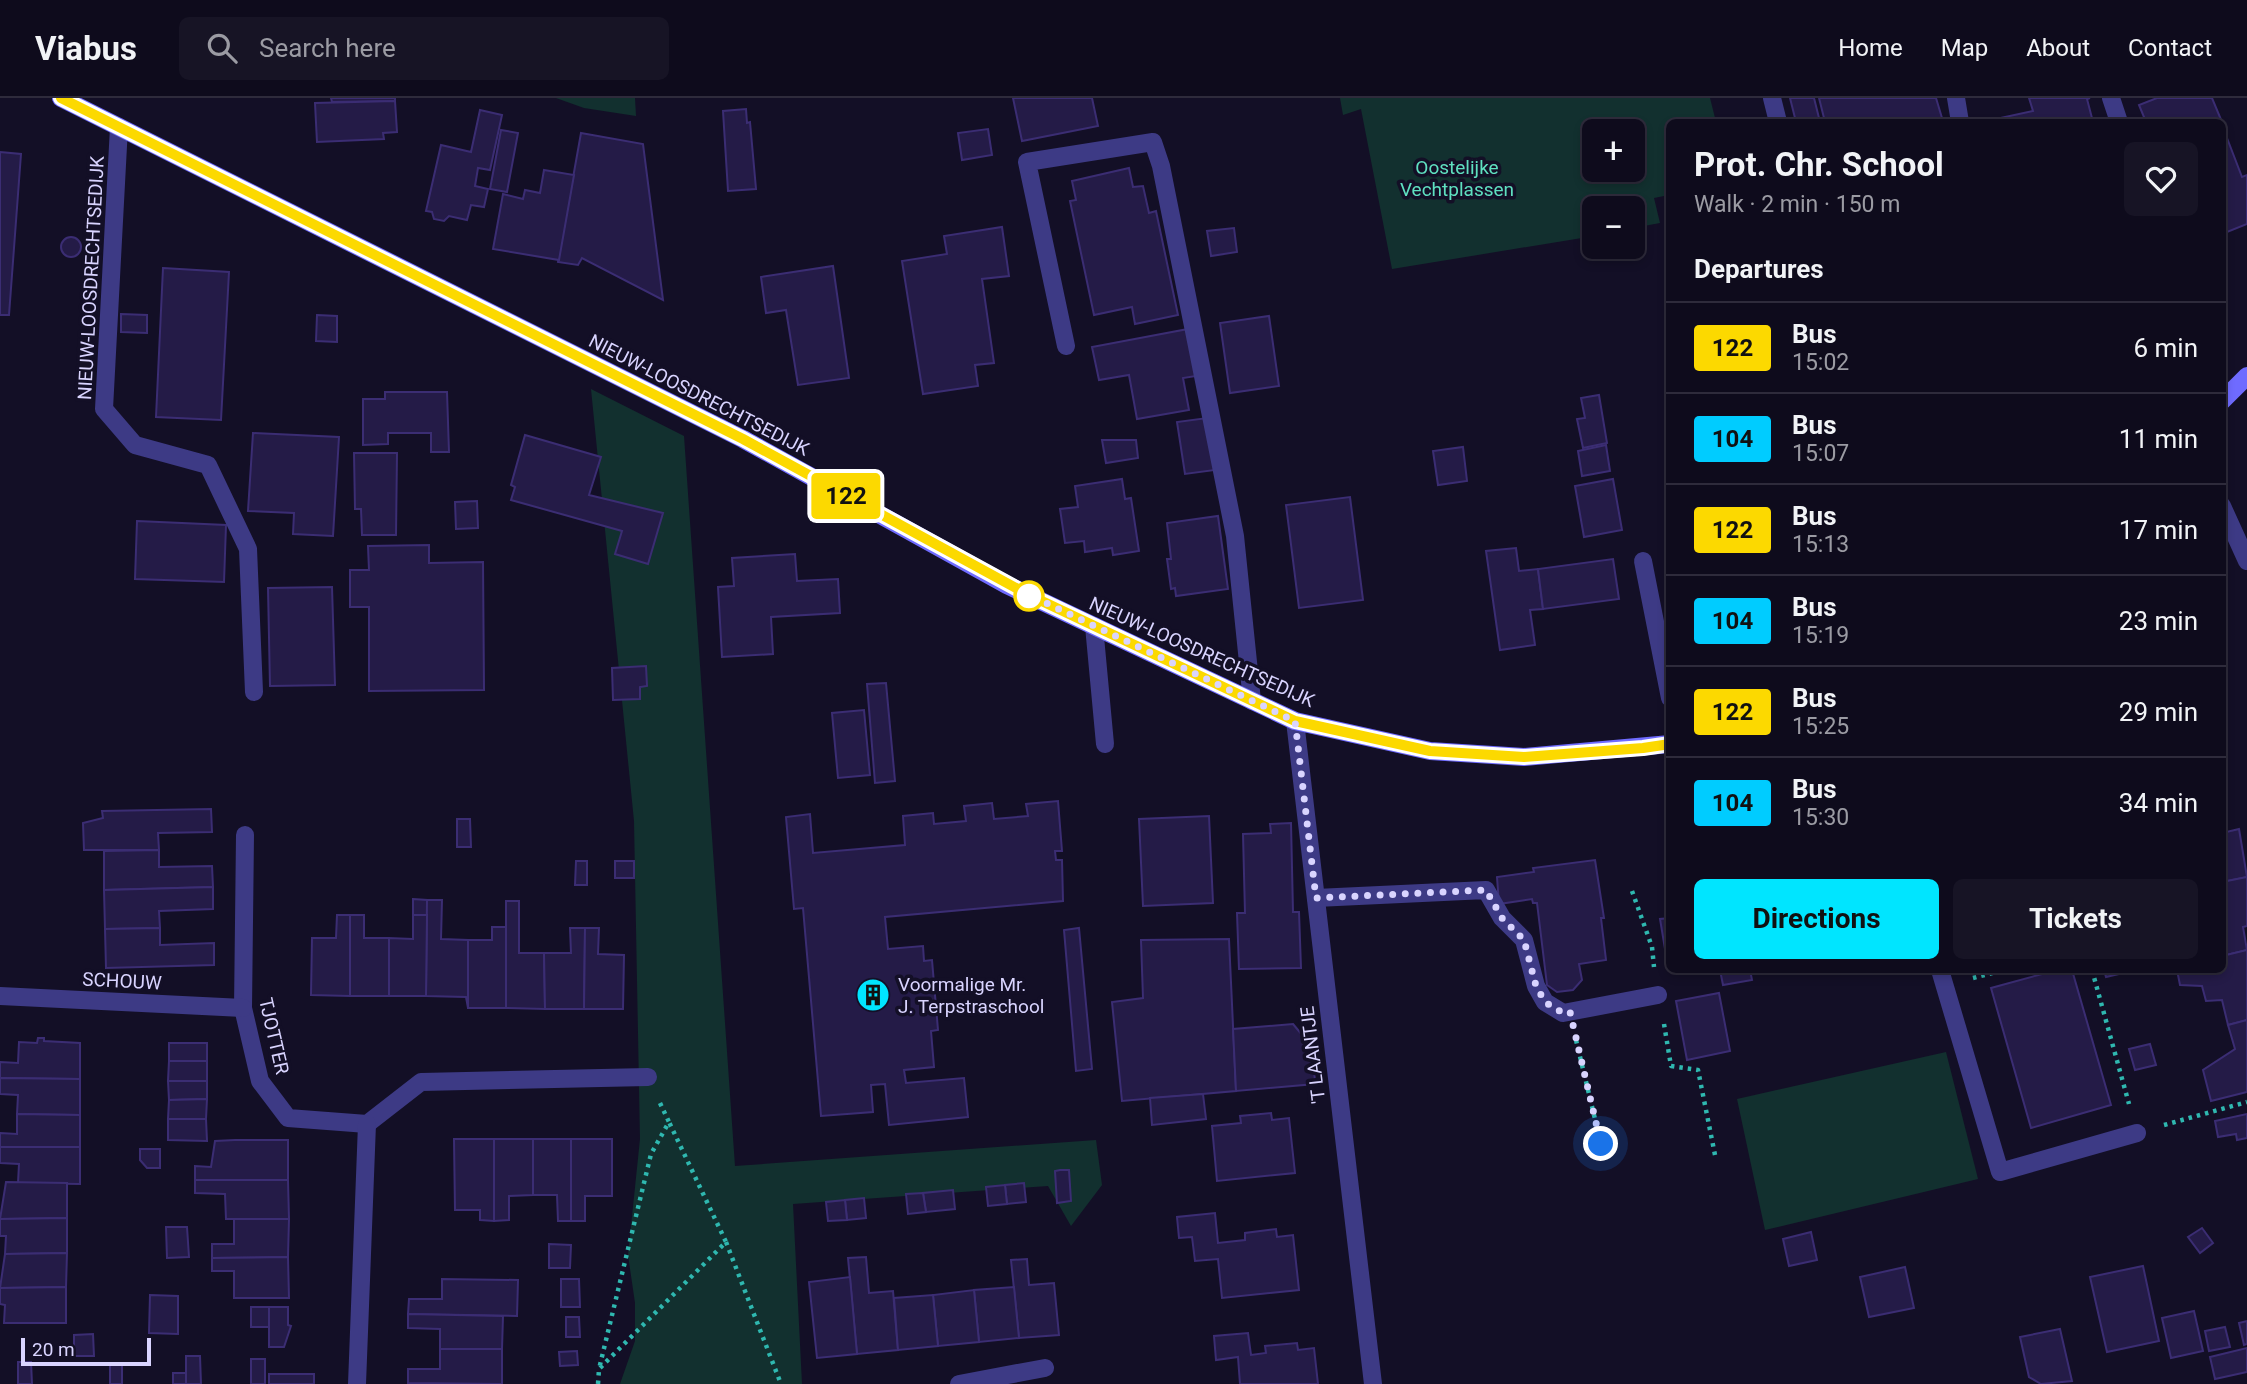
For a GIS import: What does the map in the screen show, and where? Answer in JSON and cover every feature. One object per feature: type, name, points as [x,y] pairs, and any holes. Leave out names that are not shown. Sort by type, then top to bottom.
[{"type":"street","name":"NIEUW-LOOSDRECHTSEDIJK","points":[[61,98],[743,439],[1007,585],[1295,721],[1430,751],[1524,757],[1666,745]]},
{"type":"street","points":[[1772,98],[1777,119]]},
{"type":"street","points":[[1956,98],[1960,119]]},
{"type":"street","points":[[2111,98],[2118,119]]},
{"type":"street","name":"NIEUW-LOOSDRECHTSEDIJK","points":[[118,127],[104,409],[135,446],[208,465],[248,549],[254,692]]},
{"type":"street","points":[[1066,346],[1027,162],[1153,142],[1161,166],[1235,536],[1252,701]]},
{"type":"street","points":[[2226,397],[2247,376]]},
{"type":"street","points":[[2226,515],[2247,561]]},
{"type":"street","points":[[1643,562],[1666,678]]},
{"type":"street","points":[[1094,626],[1105,744]]},
{"type":"street","name":"'T LAANTJE","points":[[1295,721],[1373,1384]]},
{"type":"street","name":"TJOTTER","points":[[245,835],[243,1008],[260,1081],[288,1118],[367,1124]]},
{"type":"street","points":[[1316,898],[1486,890],[1502,918],[1524,940],[1536,986],[1545,1002],[1563,1013],[1658,995]]},
{"type":"street","points":[[1943,978],[2000,1172],[2137,1133]]},
{"type":"street","name":"SCHOUW","points":[[0,996],[243,1008]]},
{"type":"street","points":[[357,1384],[367,1124],[421,1082],[648,1077]]},
{"type":"street","points":[[959,1384],[1045,1368]]},
{"type":"path","points":[[2093,973],[2137,1133],[2247,1102]]},
{"type":"path","points":[[1570,1012],[1601,1144]]},
{"type":"path","points":[[648,1077],[726,1242],[781,1384]]},
{"type":"path","points":[[598,1384],[599,1369],[651,1153],[669,1122]]},
{"type":"path","points":[[599,1369],[726,1242]]},
{"type":"green space","points":[[556,98],[635,98],[636,116],[584,108]]},
{"type":"green space","name":"Oostelijke Vechtplassen","points":[[1340,98],[1710,98],[1715,119],[1666,119],[1666,196],[1654,198],[1660,223],[1645,226],[1645,196],[1582,196],[1582,238],[1392,269],[1361,109],[1343,115]]},
{"type":"green space","points":[[591,389],[684,436],[735,1166],[1096,1140],[1102,1185],[1071,1226],[1048,1186],[793,1204],[802,1384],[620,1384],[635,1341],[635,1303],[628,1255],[640,1139],[634,821]]},
{"type":"green space","points":[[1946,1052],[1978,1179],[1765,1230],[1737,1099]]},
{"type":"building","points":[[331,98],[395,98],[395,101],[332,102]]},
{"type":"building","points":[[1013,98],[1092,98],[1098,126],[1022,141]]},
{"type":"building","points":[[1790,98],[1814,98],[1819,119],[1795,119]]},
{"type":"building","points":[[1819,98],[1936,98],[1942,118],[1938,119],[1824,119]]},
{"type":"building","points":[[2029,98],[2090,98],[2087,99],[2092,119],[1996,119],[2033,111]]},
{"type":"building","points":[[2157,98],[2212,98],[2221,119],[2145,119],[2139,105]]},
{"type":"building","points":[[395,101],[397,132],[383,133],[384,139],[317,142],[315,103]]},
{"type":"building","points":[[746,109],[747,123],[750,122],[756,189],[728,191],[723,111]]},
{"type":"building","points":[[480,110],[502,115],[490,170],[478,168],[475,186],[488,189],[484,207],[471,205],[467,220],[449,216],[444,221],[434,219],[432,212],[426,211],[441,145],[471,152]]},
{"type":"building","points":[[988,129],[992,155],[962,160],[958,133]]},
{"type":"building","points":[[501,130],[518,133],[507,192],[490,189]]},
{"type":"building","points":[[581,133],[643,144],[663,300],[582,258],[578,265],[558,262]]},
{"type":"building","points":[[2226,135],[2242,177],[2247,175],[2247,224],[2226,232]]},
{"type":"building","points":[[0,152],[21,154],[9,315],[0,315]]},
{"type":"building","points":[[1129,168],[1133,187],[1143,186],[1149,213],[1156,211],[1178,315],[1135,324],[1132,307],[1094,315],[1070,201],[1076,200],[1072,181]]},
{"type":"building","points":[[544,170],[574,175],[559,260],[493,249],[503,194],[523,199],[525,190],[540,193]]},
{"type":"building","points":[[1002,227],[1009,276],[982,279],[994,363],[975,365],[978,386],[923,394],[902,261],[947,254],[944,236]]},
{"type":"building","points":[[1234,228],[1237,252],[1211,256],[1207,231]]},
{"type":"building","points":[[71,237],[78,240],[81,247],[78,254],[71,257],[64,254],[61,247],[64,240]]},
{"type":"building","points":[[833,266],[849,378],[798,385],[786,310],[766,313],[761,277]]},
{"type":"building","points":[[163,268],[229,272],[221,420],[156,417]]},
{"type":"building","points":[[121,314],[147,315],[147,333],[121,332]]},
{"type":"building","points":[[317,315],[337,316],[337,342],[316,341]]},
{"type":"building","points":[[1269,316],[1279,386],[1230,393],[1220,323]]},
{"type":"building","points":[[1188,329],[1196,376],[1183,378],[1189,410],[1137,419],[1129,375],[1099,380],[1092,347]]},
{"type":"building","points":[[385,392],[447,392],[449,452],[431,452],[431,433],[388,433],[388,444],[363,445],[363,399],[385,399]]},
{"type":"building","points":[[1599,395],[1607,443],[1583,448],[1577,419],[1585,418],[1581,398]]},
{"type":"building","points":[[1207,418],[1215,470],[1185,474],[1177,422]]},
{"type":"building","points":[[253,433],[339,437],[333,536],[293,534],[294,513],[248,511]]},
{"type":"building","points":[[525,435],[601,457],[589,495],[663,513],[648,564],[615,554],[622,531],[511,500],[515,487],[511,485]]},
{"type":"building","points":[[1102,440],[1136,440],[1138,458],[1106,463]]},
{"type":"building","points":[[1606,445],[1610,471],[1582,476],[1578,451]]},
{"type":"building","points":[[1463,447],[1467,481],[1438,485],[1433,451]]},
{"type":"building","points":[[354,453],[397,453],[396,535],[362,535],[361,509],[355,509]]},
{"type":"building","points":[[1122,479],[1125,499],[1131,498],[1139,551],[1113,555],[1112,548],[1085,552],[1084,541],[1065,543],[1060,509],[1078,507],[1075,486]]},
{"type":"building","points":[[1613,479],[1622,530],[1584,537],[1575,486]]},
{"type":"building","points":[[1350,497],[1363,600],[1299,608],[1286,505]]},
{"type":"building","points":[[477,501],[478,528],[456,529],[455,502]]},
{"type":"building","points":[[1218,516],[1228,589],[1176,596],[1175,588],[1171,589],[1167,559],[1171,559],[1167,523]]},
{"type":"building","points":[[137,521],[226,525],[224,582],[135,579]]},
{"type":"building","points":[[429,545],[429,563],[483,562],[484,690],[369,691],[369,607],[350,607],[350,570],[369,570],[368,546]]},
{"type":"building","points":[[1516,548],[1519,571],[1538,569],[1543,609],[1530,610],[1535,645],[1500,650],[1486,551]]},
{"type":"building","points":[[795,554],[797,581],[838,579],[840,613],[771,617],[773,654],[722,657],[718,587],[734,586],[732,558]]},
{"type":"building","points":[[1613,559],[1619,599],[1543,609],[1538,569]]},
{"type":"building","points":[[332,587],[335,685],[270,686],[268,588]]},
{"type":"building","points":[[646,666],[647,686],[640,687],[640,699],[613,700],[612,668]]},
{"type":"building","points":[[886,683],[895,781],[875,783],[867,684]]},
{"type":"building","points":[[864,710],[870,775],[838,778],[832,713]]},
{"type":"building","name":"Voormalige Mr. J. Terpstraschool","points":[[1058,801],[1062,851],[1055,851],[1056,860],[1062,860],[1063,901],[885,917],[888,949],[923,946],[924,961],[932,960],[938,1030],[931,1031],[934,1067],[904,1070],[906,1083],[964,1078],[968,1117],[889,1125],[885,1084],[871,1085],[873,1112],[821,1116],[803,908],[794,909],[786,817],[810,814],[813,853],[905,845],[903,816],[933,813],[934,824],[966,821],[964,806],[992,803],[994,819],[1028,816],[1026,804]]},
{"type":"building","points":[[211,809],[212,832],[158,833],[159,850],[84,850],[83,823],[103,818],[102,811]]},
{"type":"building","points":[[1209,816],[1213,903],[1143,906],[1139,819]]},
{"type":"building","points":[[457,819],[470,819],[471,847],[457,847]]},
{"type":"building","points":[[1291,823],[1293,912],[1299,912],[1301,968],[1239,969],[1237,913],[1245,913],[1243,834],[1271,833],[1270,824]]},
{"type":"building","points":[[2239,829],[2247,877],[2226,881],[2226,832]]},
{"type":"building","points":[[159,850],[159,867],[212,866],[213,887],[104,890],[104,851]]},
{"type":"building","points":[[1595,860],[1604,918],[1601,918],[1606,960],[1579,964],[1582,980],[1573,990],[1557,992],[1547,985],[1537,903],[1533,903],[1532,899],[1499,904],[1497,877],[1534,872],[1533,868]]},
{"type":"building","points":[[576,861],[587,861],[587,885],[575,885]]},
{"type":"building","points":[[615,861],[634,861],[634,878],[615,878]]},
{"type":"building","points":[[2247,877],[2247,926],[2243,927],[2247,950],[2226,955],[2226,881]]},
{"type":"building","points":[[213,887],[213,909],[159,911],[160,928],[105,929],[104,890]]},
{"type":"building","points":[[413,899],[427,900],[427,915],[413,915]]},
{"type":"building","points":[[427,900],[442,900],[441,939],[468,940],[468,1008],[466,997],[426,996]]},
{"type":"building","points":[[506,901],[519,901],[519,953],[544,953],[545,1009],[506,1008]]},
{"type":"building","points":[[337,915],[350,915],[350,996],[311,995],[312,938],[336,938]]},
{"type":"building","points":[[350,915],[364,915],[364,938],[389,938],[389,996],[350,996]]},
{"type":"building","points":[[413,915],[427,915],[426,996],[389,996],[389,938],[413,939]]},
{"type":"building","points":[[1666,918],[1666,955],[1660,919]]},
{"type":"building","points":[[492,927],[506,927],[506,1008],[468,1008],[468,940],[492,940]]},
{"type":"building","points":[[160,928],[160,945],[214,943],[214,965],[106,968],[105,929]]},
{"type":"building","points":[[570,928],[585,928],[584,1009],[545,1009],[544,953],[571,953]]},
{"type":"building","points":[[585,928],[599,928],[598,954],[624,955],[623,1009],[584,1009]]},
{"type":"building","points":[[1079,928],[1092,1069],[1076,1071],[1064,930]]},
{"type":"building","points":[[1229,939],[1236,1091],[1122,1101],[1112,1002],[1143,998],[1141,940]]},
{"type":"building","points":[[2247,950],[2247,1020],[2228,1025],[2222,1000],[2206,1001],[2202,986],[2180,985],[2178,973],[2226,973],[2226,955]]},
{"type":"building","points":[[1721,973],[1751,973],[1752,980],[1723,985]]},
{"type":"building","points":[[2046,973],[2073,973],[2111,1105],[2031,1128],[1991,988]]},
{"type":"building","points":[[2105,973],[2123,973],[2106,977]]},
{"type":"building","points":[[1719,993],[1730,1051],[1687,1060],[1676,1001]]},
{"type":"building","points":[[2247,1020],[2247,1092],[2211,1101],[2203,1070],[2235,1049],[2228,1025]]},
{"type":"building","points":[[1293,1024],[1313,1048],[1315,1084],[1236,1091],[1233,1029]]},
{"type":"building","points":[[38,1038],[44,1038],[44,1041],[80,1043],[80,1079],[0,1078],[0,1062],[18,1063],[19,1042],[37,1043]]},
{"type":"building","points":[[169,1043],[207,1043],[207,1061],[169,1061]]},
{"type":"building","points":[[2150,1044],[2156,1065],[2135,1070],[2129,1049]]},
{"type":"building","points":[[169,1061],[207,1061],[207,1081],[168,1081]]},
{"type":"building","points":[[0,1078],[80,1079],[80,1115],[17,1114],[18,1095],[0,1094]]},
{"type":"building","points":[[168,1081],[207,1081],[207,1099],[169,1100]]},
{"type":"building","points":[[1203,1094],[1206,1119],[1152,1125],[1150,1098]]},
{"type":"building","points":[[207,1099],[206,1119],[168,1119],[169,1100]]},
{"type":"building","points":[[1271,1113],[1272,1120],[1289,1118],[1295,1173],[1217,1181],[1212,1126],[1241,1123],[1240,1116]]},
{"type":"building","points":[[17,1114],[80,1115],[80,1147],[0,1147],[0,1133],[17,1134]]},
{"type":"building","points":[[2247,1114],[2247,1138],[2237,1140],[2236,1134],[2218,1137],[2215,1121]]},
{"type":"building","points":[[168,1119],[206,1119],[207,1141],[168,1140]]},
{"type":"building","points":[[454,1139],[494,1139],[494,1221],[480,1220],[480,1210],[455,1210]]},
{"type":"building","points":[[494,1139],[533,1139],[533,1195],[509,1196],[509,1220],[494,1221]]},
{"type":"building","points":[[533,1139],[571,1139],[571,1221],[558,1221],[557,1195],[533,1195]]},
{"type":"building","points":[[571,1139],[612,1139],[612,1196],[585,1196],[585,1221],[571,1221]]},
{"type":"building","points":[[288,1140],[288,1180],[195,1180],[195,1166],[211,1167],[215,1141]]},
{"type":"building","points":[[0,1147],[80,1147],[80,1184],[18,1183],[19,1164],[0,1163]]},
{"type":"building","points":[[140,1149],[160,1149],[160,1168],[147,1168],[140,1160]]},
{"type":"building","points":[[1069,1170],[1071,1201],[1057,1203],[1055,1171]]},
{"type":"building","points":[[195,1180],[288,1180],[289,1219],[226,1219],[225,1194],[195,1193]]},
{"type":"building","points":[[6,1182],[67,1183],[67,1218],[0,1219]]},
{"type":"building","points":[[1024,1183],[1026,1202],[1007,1204],[1005,1185]]},
{"type":"building","points":[[1005,1185],[1007,1204],[988,1206],[986,1187]]},
{"type":"building","points":[[953,1190],[955,1209],[926,1212],[923,1193]]},
{"type":"building","points":[[923,1193],[926,1212],[908,1214],[906,1194]]},
{"type":"building","points":[[864,1198],[866,1218],[847,1220],[845,1200]]},
{"type":"building","points":[[845,1200],[847,1220],[828,1221],[826,1202]]},
{"type":"building","points":[[1215,1213],[1218,1243],[1245,1240],[1245,1233],[1276,1229],[1277,1237],[1293,1235],[1299,1290],[1222,1298],[1218,1259],[1195,1261],[1192,1237],[1179,1238],[1177,1217]]},
{"type":"building","points":[[67,1218],[67,1253],[5,1254],[6,1236],[0,1236],[0,1219]]},
{"type":"building","points":[[234,1219],[289,1219],[288,1257],[212,1258],[212,1244],[234,1244]]},
{"type":"building","points":[[166,1227],[187,1227],[189,1257],[167,1258]]},
{"type":"building","points":[[2202,1228],[2213,1243],[2200,1253],[2188,1237]]},
{"type":"building","points":[[1811,1232],[1817,1260],[1789,1266],[1783,1239]]},
{"type":"building","points":[[549,1244],[571,1245],[570,1268],[549,1268]]},
{"type":"building","points":[[67,1253],[66,1287],[0,1288],[5,1254]]},
{"type":"building","points":[[288,1257],[289,1298],[234,1298],[234,1271],[212,1271],[212,1258]]},
{"type":"building","points":[[866,1257],[869,1293],[893,1291],[898,1350],[857,1354],[848,1258]]},
{"type":"building","points":[[1027,1259],[1029,1285],[1054,1283],[1059,1335],[1019,1338],[1011,1260]]},
{"type":"building","points":[[2143,1266],[2159,1341],[2107,1352],[2090,1277]]},
{"type":"building","points":[[1905,1267],[1914,1308],[1869,1317],[1860,1277]]},
{"type":"building","points":[[850,1277],[857,1354],[817,1358],[809,1282]]},
{"type":"building","points":[[442,1279],[518,1280],[517,1316],[408,1314],[409,1299],[442,1299]]},
{"type":"building","points":[[561,1279],[579,1279],[580,1307],[561,1307]]},
{"type":"building","points":[[66,1287],[66,1323],[4,1323],[5,1305],[0,1304],[0,1288]]},
{"type":"building","points":[[1014,1287],[1019,1338],[979,1342],[974,1290]]},
{"type":"building","points":[[974,1290],[979,1342],[938,1346],[933,1295]]},
{"type":"building","points":[[150,1295],[178,1296],[178,1334],[149,1333]]},
{"type":"building","points":[[933,1295],[938,1346],[898,1350],[894,1298]]},
{"type":"building","points":[[251,1307],[269,1307],[269,1327],[251,1327]]},
{"type":"building","points":[[269,1307],[288,1307],[288,1325],[291,1326],[284,1347],[269,1347]]},
{"type":"building","points":[[2194,1311],[2203,1351],[2171,1358],[2162,1318]]},
{"type":"building","points":[[408,1314],[503,1316],[502,1349],[440,1349],[440,1329],[408,1328]]},
{"type":"building","points":[[566,1317],[579,1317],[580,1337],[566,1337]]},
{"type":"building","points":[[2247,1321],[2247,1344],[2244,1345],[2239,1323]]},
{"type":"building","points":[[2225,1327],[2230,1347],[2209,1351],[2205,1331]]},
{"type":"building","points":[[2060,1329],[2072,1381],[2041,1384],[2029,1377],[2020,1337]]},
{"type":"building","points":[[1248,1333],[1251,1355],[1266,1353],[1265,1346],[1297,1343],[1298,1350],[1314,1348],[1318,1384],[1240,1384],[1238,1357],[1216,1360],[1214,1336]]},
{"type":"building","points":[[93,1334],[94,1356],[74,1356],[74,1335]]},
{"type":"building","points":[[2247,1348],[2247,1372],[2215,1379],[2210,1357]]},
{"type":"building","points":[[440,1349],[502,1349],[502,1384],[408,1383],[408,1369],[440,1369]]},
{"type":"building","points":[[577,1351],[578,1365],[560,1366],[559,1352]]},
{"type":"building","points":[[186,1356],[200,1356],[201,1384],[186,1384]]},
{"type":"building","points":[[251,1359],[265,1359],[265,1384],[251,1384]]},
{"type":"building","points":[[18,1362],[31,1362],[32,1384],[18,1384]]},
{"type":"building","points":[[110,1364],[122,1364],[122,1384],[110,1384]]},
{"type":"building","points":[[173,1373],[186,1373],[186,1384],[173,1384]]},
{"type":"building","points":[[269,1374],[314,1374],[314,1384],[269,1384]]},
{"type":"bus line","name":"122","points":[[61,98],[743,439],[990,576],[1295,721],[1430,751],[1524,757],[1666,745]]},
{"type":"place","name":"Voormalige Mr. J. Terpstraschool","points":[[873,995]]},
{"type":"route","points":[[1029,596],[1027,594],[1295,721],[1316,898],[1486,890],[1502,918],[1524,940],[1536,986],[1545,1002],[1563,1013],[1570,1012],[1601,1144]]}]
